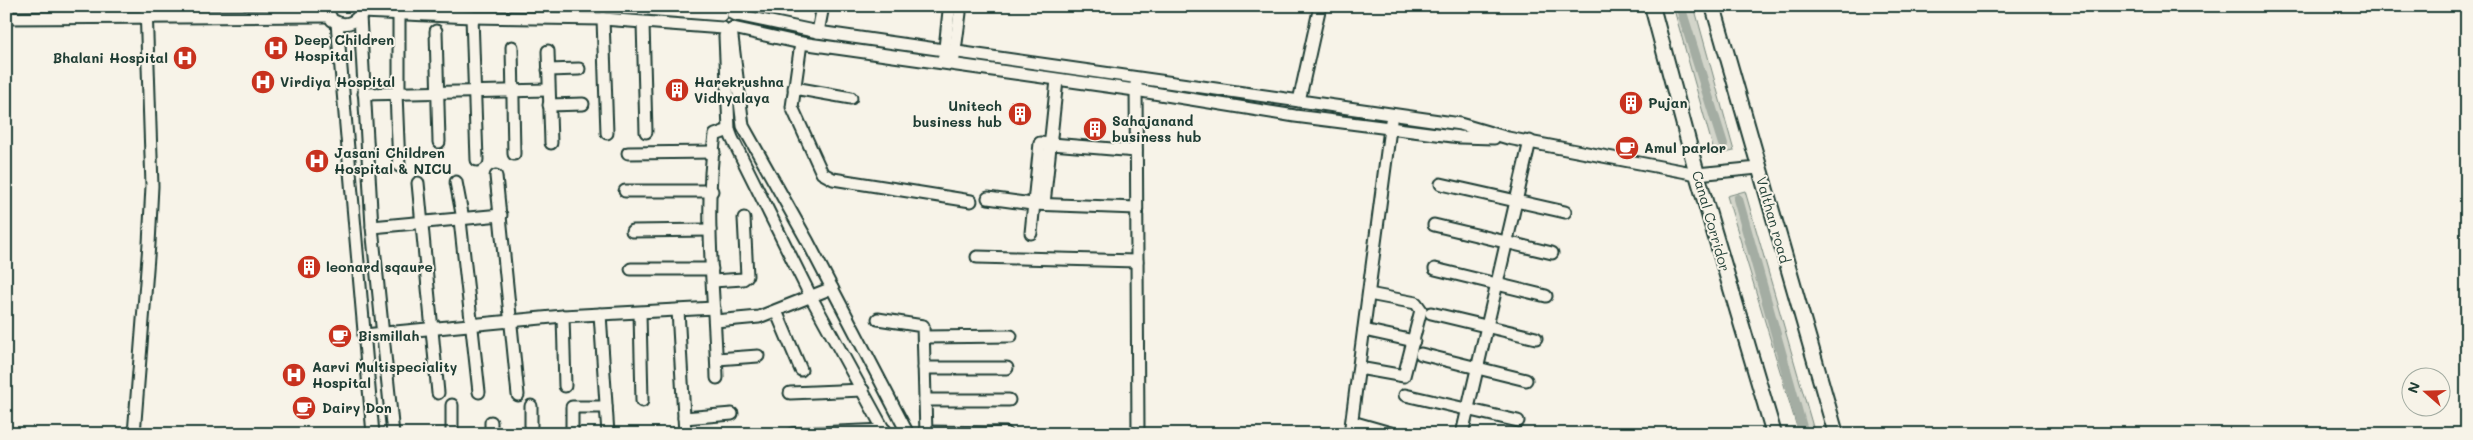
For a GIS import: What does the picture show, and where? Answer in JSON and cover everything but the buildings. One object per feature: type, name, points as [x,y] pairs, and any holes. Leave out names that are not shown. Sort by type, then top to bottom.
[{"type":"main road","name":"Canal Corridor","points":[[1652,6],[1697,174],[1774,434]]},
{"type":"main road","name":"Valthan road","points":[[1713,6],[1836,434]]},
{"type":"street","points":[[134,434],[152,186],[146,6]]},
{"type":"street","points":[[542,6],[728,12],[818,32],[1460,124],[1508,138]]},
{"type":"street","points":[[818,32],[823,6]]},
{"type":"street","points":[[950,51],[949,11],[952,6]]},
{"type":"street","points":[[948,64],[960,13],[957,6]]},
{"type":"street","points":[[1299,101],[1320,6]]},
{"type":"street","points":[[361,11],[472,18],[526,12],[728,29],[801,43],[1135,90],[1295,116],[1391,127],[1460,138],[1508,138],[1530,141],[1697,174],[1758,168]]},
{"type":"street","points":[[6,18],[90,12],[146,18],[330,15],[350,23],[361,11]]},
{"type":"street","points":[[361,11],[372,227],[393,434]]},
{"type":"street","points":[[728,12],[720,20],[728,29],[743,126],[832,288],[908,434]]},
{"type":"street","points":[[398,14],[399,166]]},
{"type":"street","points":[[330,15],[373,434]]},
{"type":"street","points":[[472,18],[477,160]]},
{"type":"street","points":[[603,19],[606,133]]},
{"type":"street","points":[[643,23],[646,132]]},
{"type":"street","points":[[728,29],[729,130],[811,297],[885,432],[792,434]]},
{"type":"street","points":[[436,31],[439,142]]},
{"type":"street","points":[[801,43],[794,88],[793,110],[825,176],[833,179],[971,201]]},
{"type":"street","points":[[512,47],[514,154]]},
{"type":"street","points":[[548,51],[550,144]]},
{"type":"street","points":[[548,70],[579,69]]},
{"type":"street","points":[[1137,77],[1135,90],[1138,434]]},
{"type":"street","points":[[1051,142],[1058,80]]},
{"type":"street","points":[[794,88],[851,98]]},
{"type":"street","points":[[364,94],[437,94],[548,90]]},
{"type":"street","points":[[549,105],[583,104]]},
{"type":"street","points":[[1390,114],[1391,127],[1351,428],[1394,434]]},
{"type":"street","points":[[717,378],[710,230],[715,134],[729,130]]},
{"type":"street","points":[[1462,434],[1530,141]]},
{"type":"street","points":[[1031,233],[1038,204],[1038,144],[1051,142],[1136,151]]},
{"type":"street","points":[[628,153],[714,152]]},
{"type":"street","points":[[496,176],[518,395]]},
{"type":"street","points":[[456,182],[462,220],[479,392]]},
{"type":"street","points":[[418,183],[438,393]]},
{"type":"street","points":[[1441,184],[1565,212]]},
{"type":"street","points":[[625,191],[712,191]]},
{"type":"street","points":[[988,198],[1038,204],[1136,208]]},
{"type":"street","points":[[372,227],[501,215]]},
{"type":"street","points":[[712,281],[744,280],[748,276],[744,218]]},
{"type":"street","points":[[1434,225],[1552,253]]},
{"type":"street","points":[[632,231],[710,230]]},
{"type":"street","points":[[977,258],[1137,261]]},
{"type":"street","points":[[631,269],[712,269]]},
{"type":"street","points":[[1435,269],[1546,296]]},
{"type":"street","points":[[715,321],[759,317],[832,288]]},
{"type":"street","points":[[1359,368],[1403,376],[1406,373],[1421,310],[1419,305],[1369,294]]},
{"type":"street","points":[[364,335],[563,316],[714,308]]},
{"type":"street","points":[[678,310],[684,434]]},
{"type":"street","points":[[776,311],[801,370]]},
{"type":"street","points":[[640,312],[642,402]]},
{"type":"street","points":[[1431,313],[1536,338]]},
{"type":"street","points":[[600,314],[608,434]]},
{"type":"street","points":[[563,316],[565,386]]},
{"type":"street","points":[[878,319],[922,325],[924,337],[926,433],[1006,433]]},
{"type":"street","points":[[1364,330],[1414,341]]},
{"type":"street","points":[[924,337],[1010,336]]},
{"type":"street","points":[[1421,354],[1526,380]]},
{"type":"street","points":[[717,359],[758,356]]},
{"type":"street","points":[[924,368],[1007,368]]},
{"type":"street","points":[[790,394],[863,390]]},
{"type":"street","points":[[1406,395],[1518,421]]},
{"type":"street","points":[[925,400],[1009,400]]},
{"type":"street","points":[[452,406],[452,434]]},
{"type":"street","points":[[531,406],[531,434]]},
{"type":"street","points":[[572,434],[572,407],[606,407]]},
{"type":"street","points":[[684,418],[732,414]]},
{"type":"shaded area","points":[[1673,6],[1694,6],[1734,151],[1715,155]]},
{"type":"shaded area","points":[[1745,191],[1815,434],[1799,434],[1727,196]]},
{"type":"waterway","points":[[1680,6],[1723,144]]},
{"type":"waterway","points":[[1738,199],[1804,434]]},
{"type":"place","name":"Deep Children Hospital","points":[[276,48]]},
{"type":"place","name":"Bhalani Hospital","points":[[185,58]]},
{"type":"place","name":"Virdiya Hospital","points":[[263,82]]},
{"type":"place","name":"Harekrushna Vidhyalaya","points":[[677,90]]},
{"type":"place","name":"Pujan","points":[[1631,103]]},
{"type":"place","name":"Unitech business hub","points":[[1020,114]]},
{"type":"place","name":"Sahajanand business hub","points":[[1095,129]]},
{"type":"place","name":"Amul parlor","points":[[1627,148]]},
{"type":"place","name":"Jasani Children Hospital & NICU","points":[[317,161]]},
{"type":"place","name":"leonard sqaure","points":[[309,267]]},
{"type":"place","name":"Bismillah","points":[[340,336]]},
{"type":"place","name":"Aarvi Multispeciality Hospital","points":[[294,375]]},
{"type":"place","name":"Dairy Don","points":[[304,408]]}]
